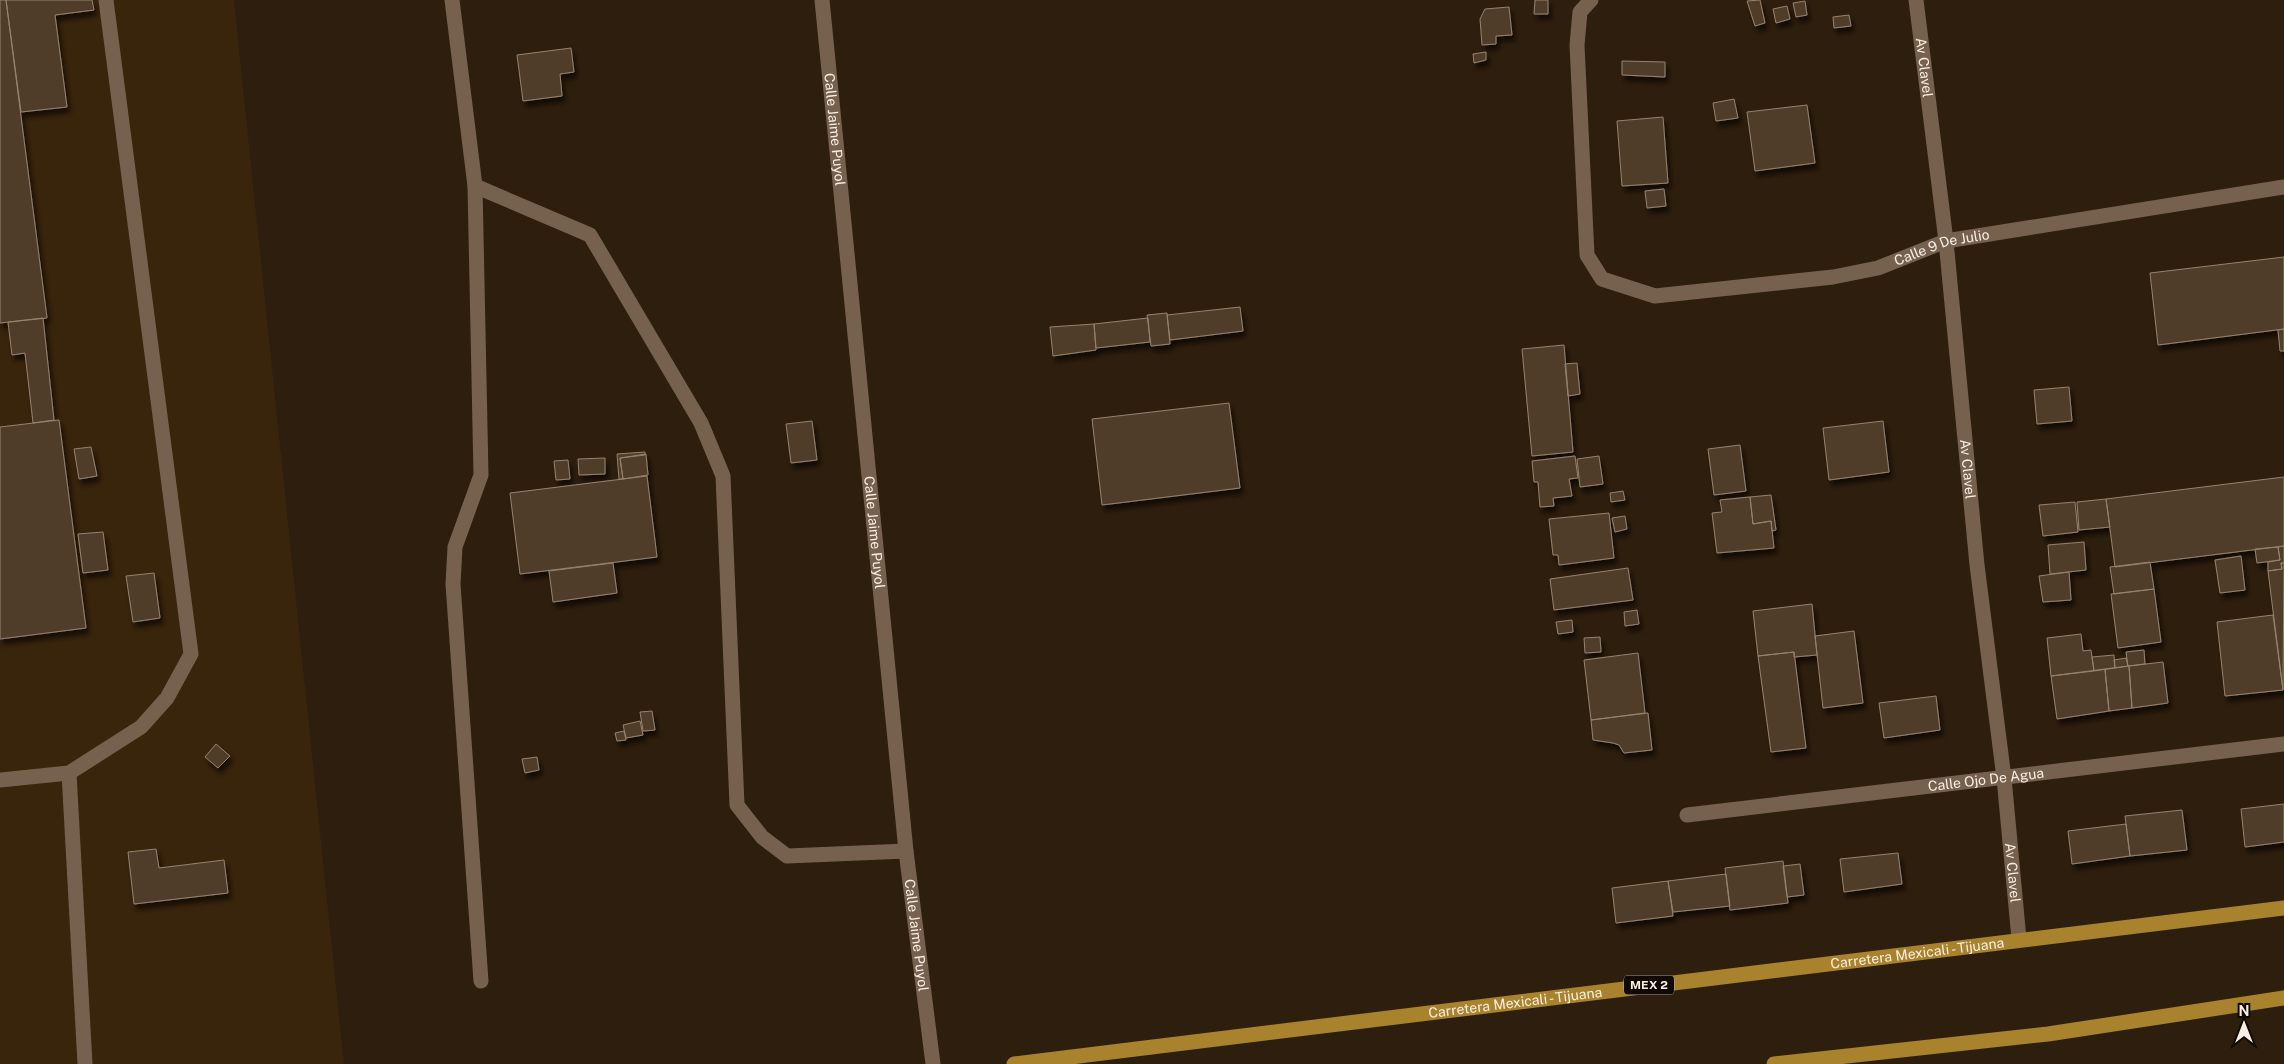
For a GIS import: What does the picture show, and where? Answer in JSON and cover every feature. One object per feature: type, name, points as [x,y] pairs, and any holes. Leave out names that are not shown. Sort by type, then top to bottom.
[{"type":"main road","name":"Carretera Mexicali - Tijuana","points":[[1014,1064],[2019,939],[2284,908]]},
{"type":"main road","points":[[1774,1064],[2048,1034],[2284,998]]},
{"type":"street","points":[[0,780],[69,773],[141,728],[167,698],[191,654],[106,0]]},
{"type":"street","points":[[452,0],[475,186],[481,476],[455,547],[453,584],[481,981]]},
{"type":"street","name":"Calle Jaime Puyol","points":[[822,0],[906,851],[933,1064]]},
{"type":"street","name":"Calle 9 De Julio","points":[[1591,0],[1580,12],[1576,46],[1587,255],[1602,279],[1656,296],[1823,278],[1878,268],[1946,241],[2284,187]]},
{"type":"street","name":"Av Clavel","points":[[1916,0],[1946,241],[1977,565],[2004,778],[2019,939]]},
{"type":"street","points":[[475,186],[590,235],[702,422],[723,476],[737,805],[762,836],[788,856],[906,851]]},
{"type":"street","name":"Calle Ojo De Agua","points":[[1687,815],[2284,744]]},
{"type":"street","points":[[69,773],[85,1064]]},
{"type":"shaded area","points":[[0,0],[234,0],[344,1064],[0,1064]]},
{"type":"building","points":[[0,0],[6,0],[47,318],[0,323]]},
{"type":"building","points":[[6,0],[92,0],[94,10],[55,15],[67,107],[21,112]]},
{"type":"building","points":[[1535,0],[1548,0],[1548,14],[1534,14]]},
{"type":"building","points":[[1760,0],[1765,23],[1755,26],[1747,1]]},
{"type":"building","points":[[1805,1],[1807,15],[1796,17],[1793,3]]},
{"type":"building","points":[[1787,6],[1790,19],[1776,23],[1773,9]]},
{"type":"building","points":[[1509,7],[1512,35],[1496,36],[1496,44],[1482,45],[1480,19],[1485,9]]},
{"type":"building","points":[[1849,15],[1851,26],[1834,28],[1833,17]]},
{"type":"building","points":[[571,48],[574,72],[560,74],[562,96],[523,101],[517,55]]},
{"type":"building","points":[[1486,52],[1486,60],[1474,63],[1473,54]]},
{"type":"building","points":[[1622,61],[1665,62],[1665,77],[1622,75]]},
{"type":"building","points":[[1734,99],[1738,118],[1716,121],[1713,103]]},
{"type":"building","points":[[1807,105],[1815,163],[1755,171],[1747,112]]},
{"type":"building","points":[[1663,117],[1668,183],[1622,186],[1617,121]]},
{"type":"building","points":[[1664,189],[1666,206],[1647,208],[1645,191]]},
{"type":"building","points":[[2284,257],[2284,329],[2158,345],[2150,273]]},
{"type":"building","points":[[1240,307],[1243,331],[1170,340],[1167,315]]},
{"type":"building","points":[[1167,313],[1170,344],[1151,346],[1147,315]]},
{"type":"building","points":[[43,318],[54,420],[33,423],[25,353],[12,355],[8,322]]},
{"type":"building","points":[[1148,318],[1150,342],[1096,348],[1094,324]]},
{"type":"building","points":[[1094,324],[1096,350],[1053,356],[1050,327]]},
{"type":"building","points":[[2284,329],[2284,351],[2280,351],[2278,330]]},
{"type":"building","points":[[1564,345],[1573,452],[1532,456],[1522,349]]},
{"type":"building","points":[[1577,363],[1580,394],[1568,396],[1565,364]]},
{"type":"building","points":[[2069,387],[2072,421],[2037,424],[2034,390]]},
{"type":"building","points":[[1229,403],[1240,488],[1102,505],[1092,419]]},
{"type":"building","points":[[59,420],[86,628],[0,639],[0,427]]},
{"type":"building","points":[[812,421],[817,460],[791,463],[786,424]]},
{"type":"building","points":[[1883,421],[1889,472],[1829,480],[1823,428]]},
{"type":"building","points":[[1740,445],[1746,491],[1714,495],[1708,449]]},
{"type":"building","points":[[91,447],[97,476],[79,479],[74,449]]},
{"type":"building","points":[[645,452],[645,455],[620,458],[623,479],[619,479],[617,454]]},
{"type":"building","points":[[646,454],[648,475],[623,479],[620,458]]},
{"type":"building","points":[[1575,456],[1578,478],[1569,479],[1572,496],[1553,498],[1554,506],[1540,507],[1538,482],[1534,482],[1532,461]]},
{"type":"building","points":[[1599,456],[1603,484],[1580,487],[1577,459]]},
{"type":"building","points":[[605,458],[605,474],[579,475],[578,459]]},
{"type":"building","points":[[568,460],[570,479],[556,480],[554,461]]},
{"type":"building","points":[[647,476],[657,557],[520,574],[510,493]]},
{"type":"building","points":[[2284,477],[2284,546],[2115,567],[2106,499]]},
{"type":"building","points":[[1623,491],[1625,500],[1611,502],[1610,493]]},
{"type":"building","points":[[1771,495],[1776,530],[1772,531],[1771,521],[1753,524],[1750,497]]},
{"type":"building","points":[[1750,497],[1753,524],[1771,521],[1774,548],[1717,553],[1712,513],[1722,512],[1720,500]]},
{"type":"building","points":[[2106,499],[2110,527],[2079,530],[2077,502]]},
{"type":"building","points":[[2075,502],[2078,532],[2043,536],[2039,505]]},
{"type":"building","points":[[1609,513],[1614,558],[1559,565],[1558,555],[1553,555],[1549,519]]},
{"type":"building","points":[[1625,516],[1627,529],[1615,532],[1612,518]]},
{"type":"building","points":[[103,532],[108,570],[83,573],[78,534]]},
{"type":"building","points":[[2084,542],[2086,570],[2050,574],[2048,545]]},
{"type":"building","points":[[2284,546],[2284,563],[2281,563],[2282,569],[2268,571],[2268,562],[2280,560],[2278,547]]},
{"type":"building","points":[[2278,547],[2280,560],[2257,563],[2255,549]]},
{"type":"building","points":[[2241,556],[2245,590],[2220,593],[2215,560]]},
{"type":"building","points":[[2150,562],[2154,589],[2114,594],[2110,567]]},
{"type":"building","points":[[613,563],[617,593],[553,602],[549,571]]},
{"type":"building","points":[[2281,563],[2284,563],[2283,690],[2268,571],[2282,569]]},
{"type":"building","points":[[1628,568],[1633,600],[1554,610],[1550,579]]},
{"type":"building","points":[[2069,572],[2071,600],[2043,602],[2039,576]]},
{"type":"building","points":[[154,573],[160,618],[133,622],[126,576]]},
{"type":"building","points":[[2154,589],[2161,642],[2118,648],[2111,594]]},
{"type":"building","points":[[1812,604],[1817,655],[1794,657],[1794,652],[1758,656],[1753,611]]},
{"type":"building","points":[[1637,610],[1639,624],[1625,626],[1624,612]]},
{"type":"building","points":[[2273,615],[2283,690],[2225,696],[2217,622]]},
{"type":"building","points":[[1572,620],[1573,632],[1558,634],[1556,622]]},
{"type":"building","points":[[1854,631],[1863,703],[1823,708],[1815,636]]},
{"type":"building","points":[[2081,634],[2083,651],[2091,650],[2094,671],[2051,676],[2047,638]]},
{"type":"building","points":[[1600,637],[1601,652],[1585,653],[1584,638]]},
{"type":"building","points":[[2144,650],[2145,664],[2128,666],[2126,652]]},
{"type":"building","points":[[1794,652],[1806,748],[1771,752],[1758,656]]},
{"type":"building","points":[[1638,653],[1645,713],[1591,720],[1584,660]]},
{"type":"building","points":[[2114,655],[2115,668],[2094,671],[2092,657]]},
{"type":"building","points":[[2126,658],[2128,666],[2115,668],[2114,660]]},
{"type":"building","points":[[2163,662],[2168,703],[2132,708],[2129,666]]},
{"type":"building","points":[[2129,666],[2132,708],[2109,711],[2105,669]]},
{"type":"building","points":[[2105,669],[2109,711],[2057,719],[2051,676]]},
{"type":"building","points":[[1936,696],[1940,730],[1884,738],[1879,703]]},
{"type":"building","points":[[652,711],[655,730],[643,731],[640,712]]},
{"type":"building","points":[[1648,713],[1652,750],[1624,753],[1619,745],[1593,740],[1591,720]]},
{"type":"building","points":[[640,721],[643,735],[626,738],[623,725]]},
{"type":"building","points":[[624,731],[626,740],[617,741],[615,733]]},
{"type":"building","points":[[216,744],[230,756],[218,768],[205,757]]},
{"type":"building","points":[[537,757],[539,770],[525,773],[522,759]]},
{"type":"building","points":[[2284,804],[2284,842],[2245,847],[2241,809]]},
{"type":"building","points":[[2182,810],[2187,850],[2130,856],[2125,816]]},
{"type":"building","points":[[2126,824],[2130,856],[2072,864],[2068,831]]},
{"type":"building","points":[[156,849],[159,868],[224,860],[228,893],[134,904],[128,852]]},
{"type":"building","points":[[1898,853],[1902,884],[1844,892],[1840,859]]},
{"type":"building","points":[[1783,861],[1788,903],[1730,910],[1725,868]]},
{"type":"building","points":[[1800,864],[1804,895],[1787,897],[1783,866]]},
{"type":"building","points":[[1726,874],[1730,906],[1673,912],[1668,881]]},
{"type":"building","points":[[1668,881],[1673,916],[1616,923],[1612,888]]}]
